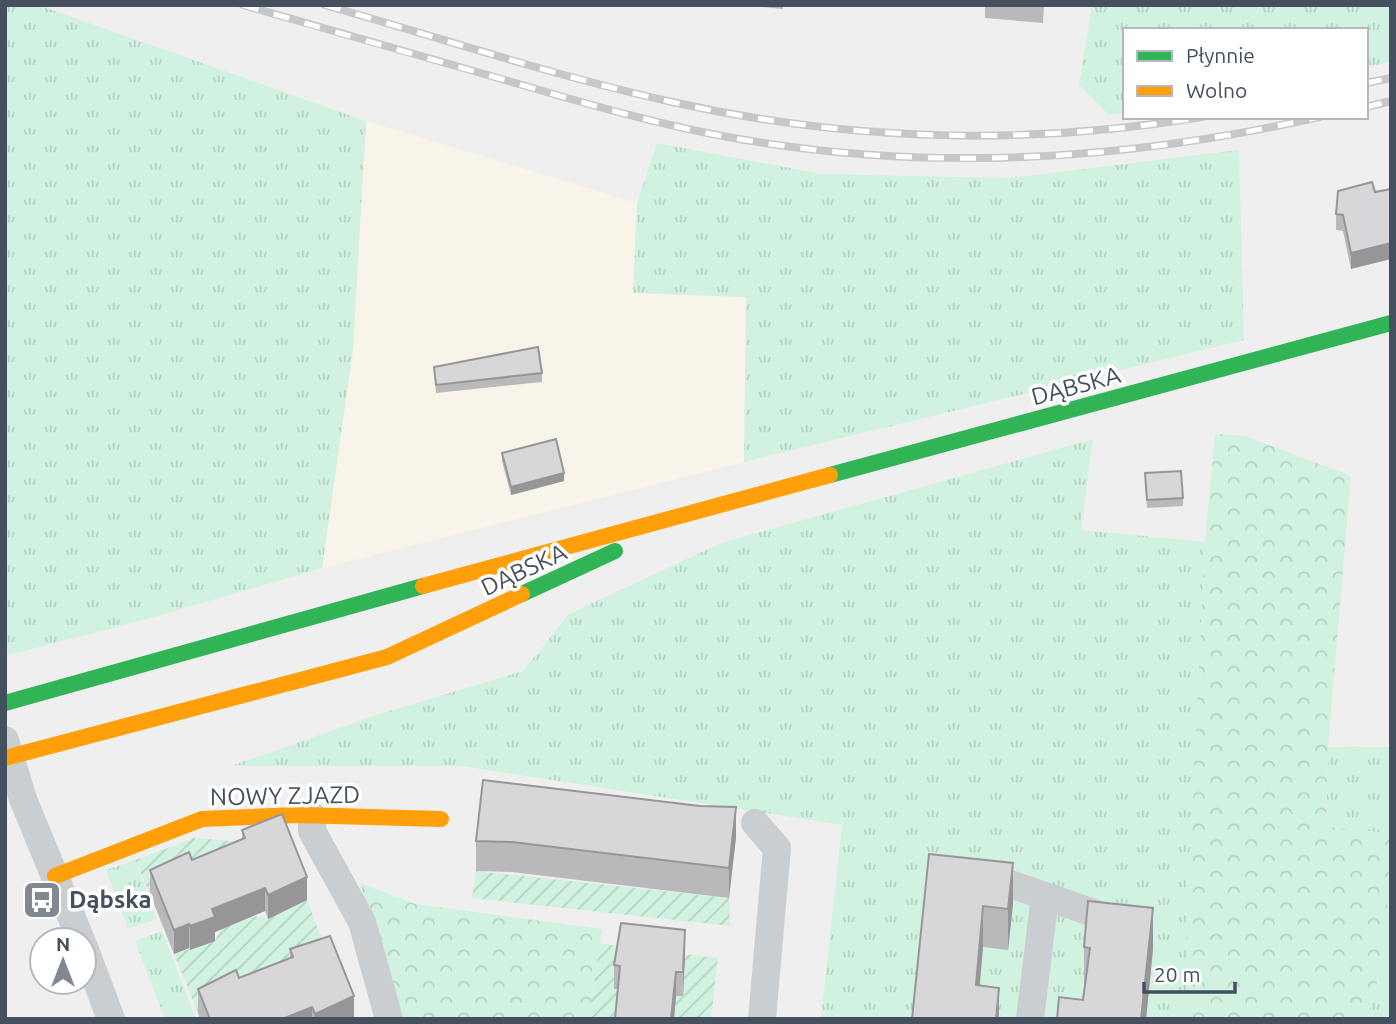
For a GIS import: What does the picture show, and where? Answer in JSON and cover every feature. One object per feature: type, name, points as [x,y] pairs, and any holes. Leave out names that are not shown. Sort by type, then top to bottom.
[{"type":"street","name":"DĄBSKA","points":[[5,703],[1391,323]]},
{"type":"street","name":"DĄBSKA","points":[[7,751],[387,657],[559,579],[693,514]]},
{"type":"street","points":[[7,751],[75,926]]},
{"type":"street","points":[[312,816],[312,831],[362,922],[389,1019]]},
{"type":"street","name":"NOWY ZJAZD","points":[[55,876],[202,819],[312,816],[441,819]]},
{"type":"street","points":[[755,823],[777,848],[762,1019]]},
{"type":"street","points":[[984,875],[1108,918]]},
{"type":"street","points":[[1030,1019],[1045,897]]},
{"type":"street","points":[[98,984],[111,1019]]},
{"type":"shaded area","points":[[366,121],[637,203],[634,293],[746,297],[744,462],[322,568],[353,348]]},
{"type":"green space","points":[[5,5],[38,5],[366,121],[353,349],[322,568],[151,618],[5,656]]},
{"type":"green space","points":[[1092,5],[1391,5],[1391,62],[1368,67],[1368,28],[1123,28],[1123,113],[1109,115],[1079,85]]},
{"type":"green space","points":[[657,143],[821,174],[1009,178],[1239,150],[1244,340],[744,462],[746,297],[633,293],[637,203]]},
{"type":"green space","points":[[1215,434],[1246,436],[1351,476],[1328,747],[1326,827],[1390,833],[1385,954],[1367,1019],[1190,1019],[1186,930],[1205,542]]},
{"type":"green space","points":[[1093,439],[1081,530],[1205,542],[1186,930],[1190,1019],[821,1019],[842,825],[462,766],[231,766],[376,715],[523,671],[569,614],[721,543]]},
{"type":"green space","points":[[1328,747],[1391,747],[1391,1019],[1367,1019],[1385,954],[1326,828]]},
{"type":"green space","points":[[194,838],[267,844],[150,894],[135,860]]},
{"type":"green space","points":[[135,860],[157,919],[128,929],[106,870]]},
{"type":"green space","points":[[476,871],[729,898],[730,926],[472,898]]},
{"type":"green space","points":[[360,883],[415,904],[602,929],[589,1019],[403,1019]]},
{"type":"green space","points":[[307,900],[330,960],[212,1004],[198,1013],[174,954],[215,941],[222,925],[252,912],[254,916],[268,919]]},
{"type":"green space","points":[[162,931],[196,1019],[165,1019],[135,941]]},
{"type":"green space","points":[[600,943],[621,947],[617,1019],[589,1019]]},
{"type":"green space","points":[[685,954],[718,958],[711,1019],[674,1019],[676,996],[683,996]]},
{"type":"building","points":[[1372,182],[1375,192],[1391,189],[1391,243],[1351,253],[1343,215],[1336,214],[1338,191]]},
{"type":"building","points":[[538,347],[542,373],[436,385],[434,367]]},
{"type":"building","points":[[556,439],[564,473],[511,487],[502,453]]},
{"type":"building","points":[[1181,471],[1183,498],[1147,500],[1145,473]]},
{"type":"building","points":[[483,780],[700,806],[736,807],[729,868],[512,842],[476,841]]},
{"type":"building","points":[[282,814],[307,877],[268,895],[265,888],[212,909],[215,917],[174,930],[150,870],[189,852],[192,860],[245,838],[242,830]]},
{"type":"building","points":[[929,854],[1013,863],[1008,909],[983,906],[976,985],[999,988],[996,1019],[912,1019]]},
{"type":"building","points":[[1088,901],[1153,908],[1141,1019],[1057,1019],[1059,997],[1083,1000],[1090,948],[1084,947]]},
{"type":"building","points":[[621,923],[685,930],[683,972],[676,972],[671,1019],[615,1019],[620,966],[614,965]]},
{"type":"building","points":[[330,936],[354,996],[315,1014],[312,1007],[282,1019],[210,1019],[198,989],[236,970],[239,978],[293,957],[290,949]]},
{"type":"railway","points":[[243,5],[641,118],[728,137],[802,148],[876,155],[1025,157],[1172,144],[1309,119]]},
{"type":"railway","points":[[325,5],[628,92],[738,115],[804,125],[870,132],[1003,135],[1069,132],[1187,119]]},
{"type":"railway","points":[[1368,83],[1391,78]]},
{"type":"railway","points":[[1368,107],[1391,101]]},
{"type":"traffic: fast","points":[[830,475],[1391,323]]},
{"type":"traffic: fast","points":[[522,594],[615,551]]},
{"type":"traffic: fast","points":[[5,703],[423,586]]},
{"type":"traffic: slow","points":[[423,586],[830,475]]},
{"type":"traffic: slow","points":[[5,758],[387,657],[522,594]]},
{"type":"traffic: slow","points":[[55,876],[202,819],[298,815],[441,819]]},
{"type":"place","name":"Dąbska","points":[[42,900]]}]
